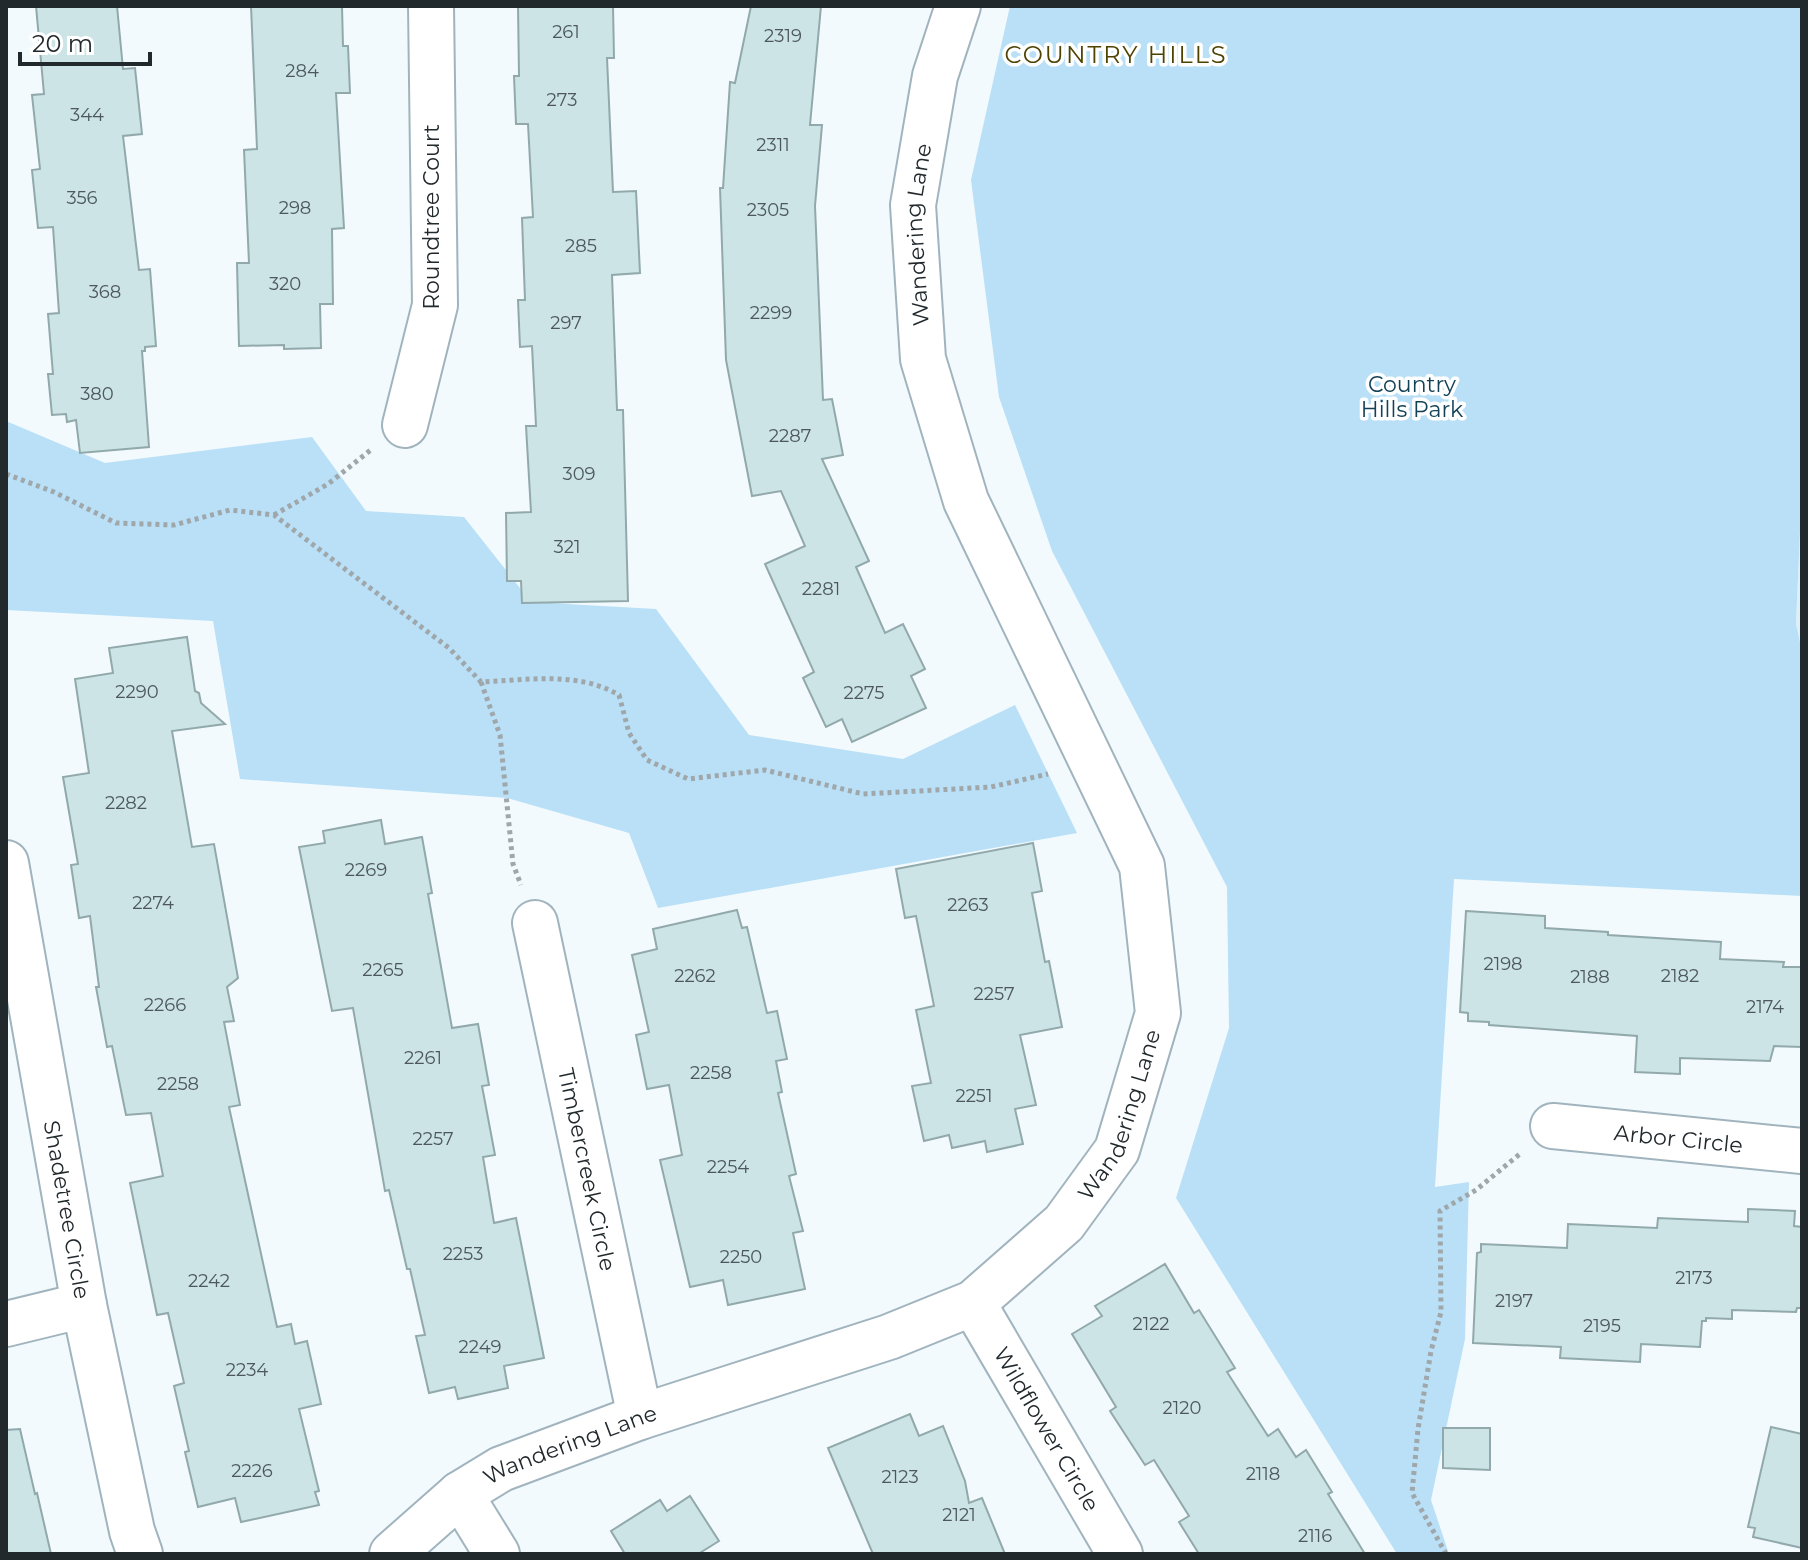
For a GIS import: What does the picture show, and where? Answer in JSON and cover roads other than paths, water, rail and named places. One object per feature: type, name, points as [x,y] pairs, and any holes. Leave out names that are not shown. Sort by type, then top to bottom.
[{"type":"street","name":"Roundtree Court","points":[[405,425],[435,305],[431,6]]},
{"type":"street","name":"Wandering Lane","points":[[392,1554],[460,1494],[501,1469],[640,1417],[889,1337],[973,1303],[1064,1223],[1117,1150],[1158,1013],[1142,866],[966,501],[923,359],[913,205],[935,76],[958,6]]},
{"type":"street","name":"Shadetree Circle","points":[[6,863],[84,1305],[132,1531],[140,1554]]},
{"type":"street","name":"Timbercreek Circle","points":[[535,923],[640,1417]]},
{"type":"street","name":"Arbor Circle","points":[[1553,1126],[1802,1151]]},
{"type":"street","name":"Wildflower Circle","points":[[973,1303],[1120,1554]]},
{"type":"street","points":[[6,1324],[84,1305]]},
{"type":"street","points":[[460,1494],[497,1554]]},
{"type":"district","name":"COUNTRY HILLS","points":[[1116,55]]},
{"type":"park label","name":"Country Hills Park","points":[[1412,396]]}]
